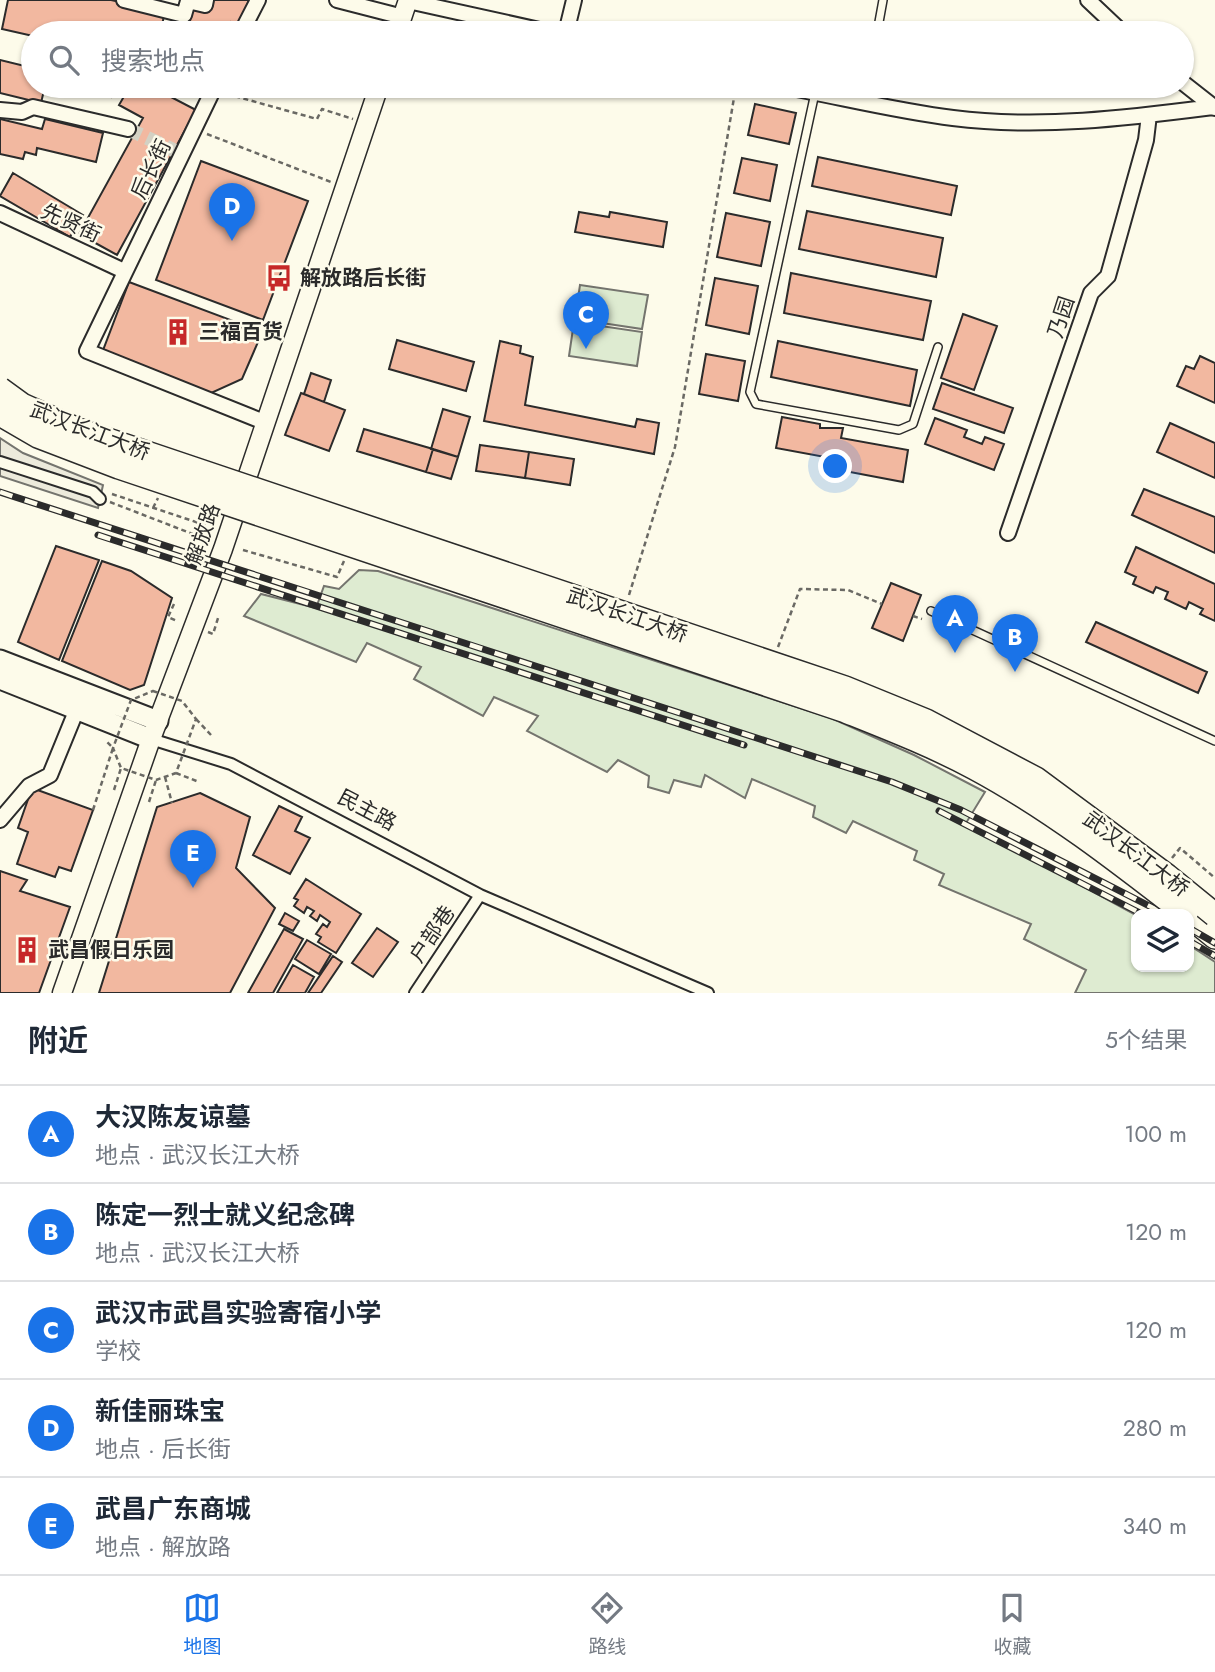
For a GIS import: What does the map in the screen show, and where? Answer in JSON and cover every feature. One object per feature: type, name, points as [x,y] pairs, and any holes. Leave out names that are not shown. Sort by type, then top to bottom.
[{"type":"highway","name":"武汉长江大桥","points":[[0,389],[22,405],[78,430],[771,663],[915,716],[987,751],[1036,779],[1162,872],[1215,915]]},
{"type":"highway","name":"武汉长江大桥","points":[[0,414],[70,450],[843,710],[919,740],[1029,800],[1117,860],[1180,909]]},
{"type":"highway","name":"武汉长江大桥","points":[[1194,920],[1215,937]]},
{"type":"main road","points":[[0,660],[158,721]]},
{"type":"main road","name":"民主路","points":[[0,679],[151,739]]},
{"type":"street","points":[[124,0],[184,15],[188,1],[205,5],[206,0]]},
{"type":"street","points":[[248,21],[258,0]]},
{"type":"street","points":[[337,0],[464,21]]},
{"type":"street","points":[[569,21],[574,0]]},
{"type":"street","points":[[1088,0],[1110,21]]},
{"type":"street","points":[[1194,92],[1214,108]]},
{"type":"street","name":"后长街","points":[[209,98],[87,351],[264,422]]},
{"type":"street","name":"解放路","points":[[62,993],[151,739],[223,549],[375,98]]},
{"type":"street","points":[[845,98],[953,118],[1026,122],[1149,115],[1214,108]]},
{"type":"street","points":[[0,110],[22,112],[33,107],[128,129]]},
{"type":"street","name":"乃园","points":[[1007,533],[1091,293],[1108,276],[1146,140],[1149,115]]},
{"type":"street","name":"先贤街","points":[[0,213],[124,271]]},
{"type":"street","points":[[0,463],[98,494]]},
{"type":"street","points":[[0,820],[29,786],[50,775],[77,709]]},
{"type":"street","name":"民主路","points":[[151,739],[231,764],[480,895],[708,993]]},
{"type":"street","name":"户部巷","points":[[415,993],[480,895]]},
{"type":"lane","points":[[879,21],[883,0]]},
{"type":"lane","points":[[814,98],[750,392],[756,404],[899,430],[913,424],[938,347]]},
{"type":"lane","points":[[865,102],[866,98]]},
{"type":"lane","points":[[931,611],[1215,741]]},
{"type":"path","points":[[247,98],[317,119],[322,109],[366,123]]},
{"type":"path","points":[[623,614],[675,447],[734,98]]},
{"type":"path","points":[[194,129],[344,187]]},
{"type":"path","points":[[98,494],[208,526]]},
{"type":"path","points":[[98,494],[198,536]]},
{"type":"path","points":[[243,550],[337,577],[350,546]]},
{"type":"path","points":[[771,663],[800,589],[848,590],[882,604]]},
{"type":"path","points":[[174,604],[168,617],[177,621]]},
{"type":"path","points":[[205,631],[213,634],[219,615]]},
{"type":"path","points":[[93,810],[131,700],[153,691],[182,701],[211,735]]},
{"type":"path","points":[[176,773],[196,719]]},
{"type":"path","points":[[97,733],[113,748],[121,768],[114,790]]},
{"type":"path","points":[[121,768],[156,780],[176,773],[199,782]]},
{"type":"path","points":[[165,777],[172,803]]},
{"type":"path","points":[[149,802],[156,780]]},
{"type":"path","points":[[1162,872],[1180,848],[1215,878]]},
{"type":"green space","points":[[580,285],[648,295],[642,329],[575,319]]},
{"type":"green space","points":[[574,322],[642,332],[637,366],[569,356]]},
{"type":"green space","points":[[359,570],[378,571],[831,718],[914,755],[985,792],[966,823],[1131,912],[1131,972],[1194,972],[1194,948],[1215,962],[1215,993],[1075,993],[1086,970],[1024,939],[1031,924],[939,885],[944,874],[914,860],[917,851],[853,821],[846,833],[813,817],[815,806],[752,779],[745,798],[705,775],[701,787],[674,780],[669,793],[648,787],[649,776],[618,760],[607,772],[527,731],[538,716],[494,697],[483,716],[414,679],[421,667],[367,643],[356,662],[244,616],[261,594],[316,608],[324,586],[339,589]]},
{"type":"shaded area","points":[[0,438],[23,453],[103,485],[98,508],[0,476]]},
{"type":"building","points":[[8,0],[111,0],[165,12],[163,21],[21,21],[21,33],[2,29]]},
{"type":"building","points":[[208,0],[249,0],[243,21],[185,21],[190,4]]},
{"type":"building","points":[[0,60],[21,65],[21,98],[42,98],[41,103],[0,93]]},
{"type":"building","points":[[123,98],[173,98],[196,110],[117,255],[79,234],[143,118],[119,105]]},
{"type":"building","points":[[755,104],[796,113],[789,144],[748,135]]},
{"type":"building","points":[[0,119],[42,129],[45,119],[103,133],[96,162],[37,148],[36,155],[25,152],[23,159],[0,154]]},
{"type":"building","points":[[818,157],[957,186],[951,215],[812,186]]},
{"type":"building","points":[[742,158],[777,165],[770,201],[734,193]]},
{"type":"building","points":[[201,161],[308,201],[263,320],[156,280]]},
{"type":"building","points":[[13,173],[83,215],[70,237],[0,196]]},
{"type":"building","points":[[807,211],[943,238],[936,277],[799,249]]},
{"type":"building","points":[[579,212],[609,217],[610,212],[667,222],[663,247],[575,232]]},
{"type":"building","points":[[726,213],[770,222],[761,266],[717,257]]},
{"type":"building","points":[[791,273],[931,301],[923,340],[784,313]]},
{"type":"building","points":[[715,278],[758,286],[749,334],[706,325]]},
{"type":"building","name":"三福百货","points":[[129,282],[236,322],[258,342],[242,379],[209,394],[102,353]]},
{"type":"building","points":[[963,314],[997,326],[974,390],[941,378]]},
{"type":"building","points":[[397,340],[474,362],[466,391],[389,369]]},
{"type":"building","points":[[500,341],[521,346],[520,353],[533,357],[525,405],[635,427],[637,419],[659,423],[654,454],[484,421]]},
{"type":"building","points":[[778,341],[917,370],[910,406],[771,377]]},
{"type":"building","points":[[706,354],[745,361],[738,401],[699,394]]},
{"type":"building","points":[[1200,356],[1215,363],[1215,403],[1177,386],[1186,366],[1194,369]]},
{"type":"building","points":[[311,373],[331,380],[324,402],[304,394]]},
{"type":"building","points":[[942,383],[1013,408],[1004,433],[933,409]]},
{"type":"building","points":[[301,393],[345,410],[329,451],[285,435]]},
{"type":"building","points":[[443,409],[470,417],[458,457],[431,449]]},
{"type":"building","points":[[782,417],[820,424],[820,428],[843,428],[841,438],[908,450],[903,482],[834,469],[836,459],[776,448]]},
{"type":"building","points":[[935,418],[967,430],[964,437],[982,444],[985,437],[1004,444],[994,470],[925,444]]},
{"type":"building","points":[[1170,423],[1215,443],[1215,478],[1157,452]]},
{"type":"building","points":[[364,429],[433,449],[426,472],[357,451]]},
{"type":"building","points":[[480,445],[529,452],[525,478],[476,471]]},
{"type":"building","points":[[433,449],[458,457],[451,479],[426,472]]},
{"type":"building","points":[[529,452],[574,459],[570,485],[525,478]]},
{"type":"building","points":[[1144,489],[1215,517],[1215,553],[1132,515]]},
{"type":"building","points":[[56,546],[99,560],[59,660],[18,642]]},
{"type":"building","points":[[1136,547],[1215,584],[1215,621],[1200,614],[1203,609],[1189,602],[1186,609],[1165,599],[1168,592],[1156,587],[1153,593],[1133,584],[1136,577],[1125,572]]},
{"type":"building","points":[[102,561],[131,571],[172,598],[144,685],[130,690],[62,661]]},
{"type":"building","points":[[891,583],[921,595],[903,641],[872,628]]},
{"type":"building","points":[[1096,622],[1207,672],[1198,693],[1086,642]]},
{"type":"building","points":[[32,788],[93,810],[71,871],[59,867],[55,877],[17,864],[28,832],[18,828]]},
{"type":"building","points":[[200,793],[250,817],[236,868],[275,908],[230,993],[99,993],[157,807]]},
{"type":"building","points":[[279,806],[302,817],[295,831],[310,838],[290,874],[253,855]]},
{"type":"building","name":"武昌假日乐园","points":[[0,871],[27,880],[20,891],[70,907],[39,993],[0,993]]},
{"type":"building","points":[[306,879],[361,914],[336,953],[318,942],[321,937],[316,934],[323,924],[327,927],[330,922],[320,915],[317,921],[310,916],[314,911],[307,907],[304,913],[294,906],[298,900],[294,898]]},
{"type":"building","points":[[285,913],[299,921],[293,931],[279,924]]},
{"type":"building","points":[[377,928],[398,942],[373,977],[352,963]]},
{"type":"building","points":[[284,929],[303,939],[273,993],[248,993]]},
{"type":"building","points":[[307,940],[331,954],[319,974],[295,959]]},
{"type":"building","points":[[333,956],[342,962],[321,993],[308,993]]},
{"type":"building","points":[[293,965],[314,977],[305,993],[277,993]]},
{"type":"tunnel","points":[[128,129],[182,154]]},
{"type":"railway","points":[[0,492],[892,782],[961,810],[1155,909]]},
{"type":"railway","points":[[98,535],[744,745]]},
{"type":"railway","points":[[939,811],[1132,909]]},
{"type":"railway","points":[[1194,931],[1215,943]]},
{"type":"railway","points":[[1194,944],[1215,956]]},
{"type":"place","name":"新佳丽珠宝","points":[[232,241]]},
{"type":"place","name":"解放路后长街","points":[[279,278]]},
{"type":"place","name":"三福百货","points":[[178,332]]},
{"type":"place","name":"武汉市武昌实验寄宿小学","points":[[586,349]]},
{"type":"place","name":"大汉陈友谅墓","points":[[955,653]]},
{"type":"place","name":"陈定一烈士就义纪念碑","points":[[1015,672]]},
{"type":"place","name":"武昌广东商城","points":[[193,888]]},
{"type":"place","name":"武昌假日乐园","points":[[27,950]]}]
